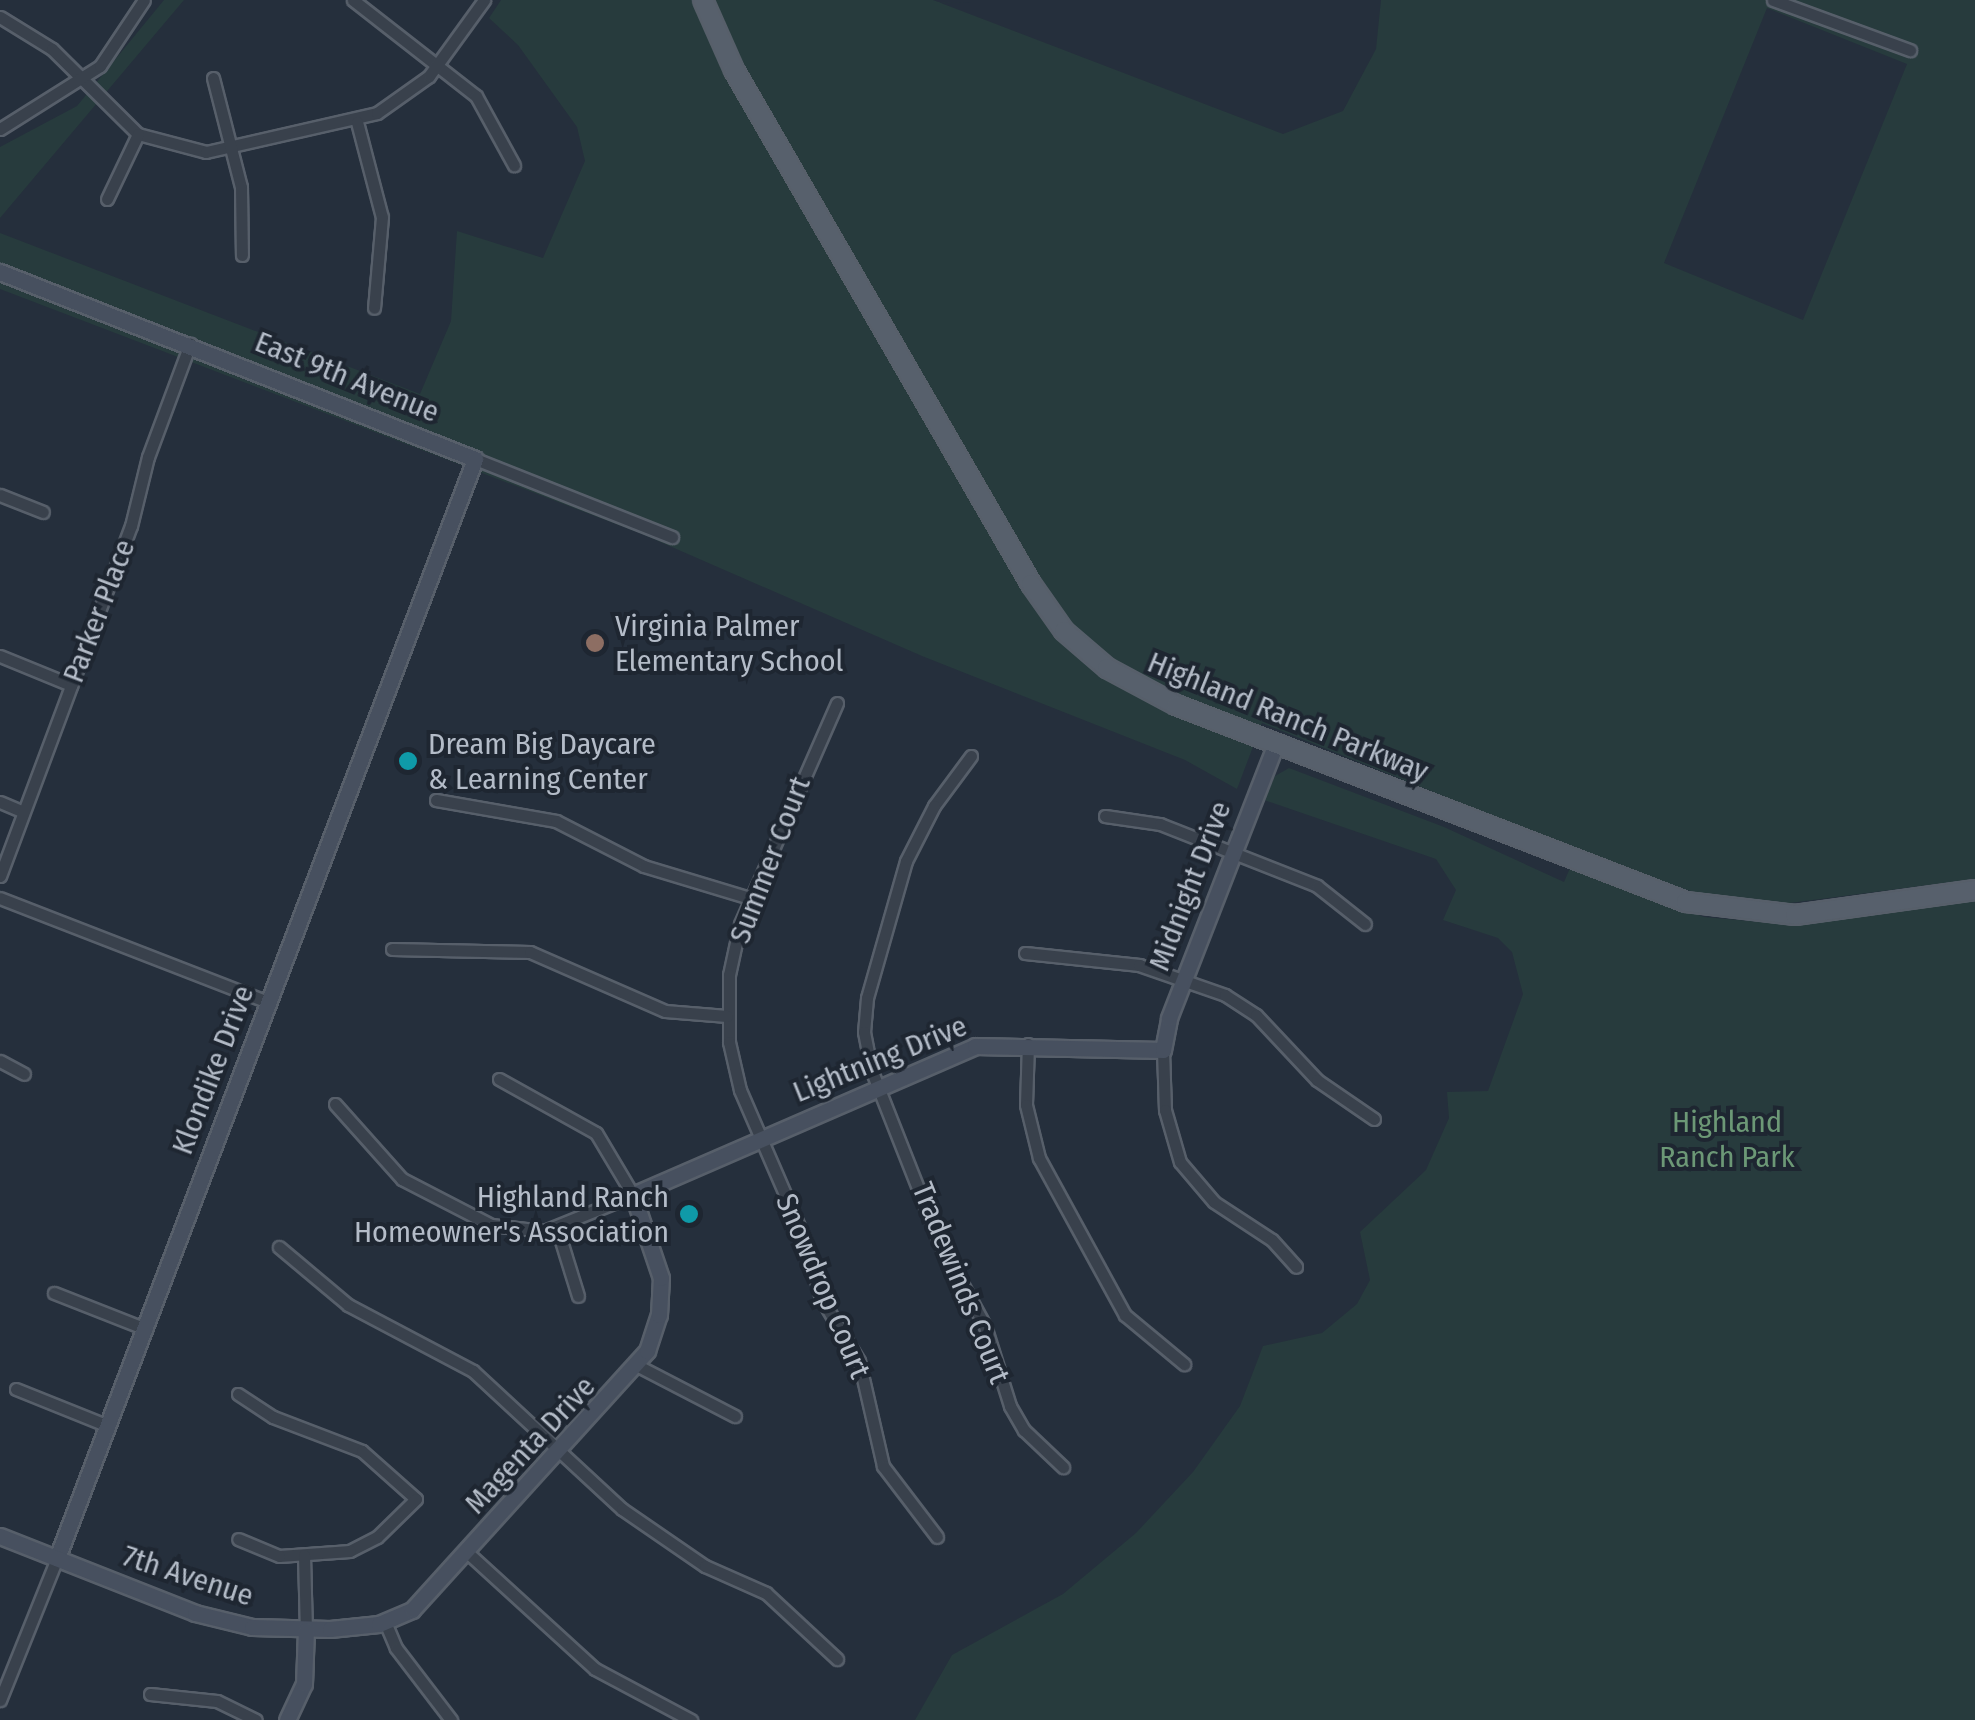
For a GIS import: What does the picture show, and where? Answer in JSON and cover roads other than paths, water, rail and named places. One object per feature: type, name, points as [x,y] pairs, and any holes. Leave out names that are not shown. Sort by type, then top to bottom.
[{"type":"main road","name":"Highland Ranch Parkway","points":[[702,0],[734,70],[1052,616],[1125,680],[1276,744],[1707,907],[1810,914],[1975,890]]},
{"type":"main road","name":"East 9th Avenue","points":[[0,272],[475,459]]},
{"type":"main road","name":"Klondike Drive","points":[[56,1558],[475,459]]},
{"type":"main road","name":"Midnight Drive","points":[[1164,1050],[1184,978],[1276,744]]},
{"type":"main road","name":"Lightning Drive","points":[[633,1195],[975,1046],[1028,1044],[1164,1050]]},
{"type":"main road","name":"Magenta Drive","points":[[306,1630],[385,1622],[424,1601],[638,1366],[660,1315],[661,1278],[633,1195]]},
{"type":"main road","name":"7th Avenue","points":[[0,1536],[223,1622],[306,1630]]},
{"type":"main road","points":[[287,1720],[304,1684],[306,1630]]},
{"type":"street","points":[[0,130],[83,81],[114,50],[144,0]]},
{"type":"street","points":[[353,0],[439,64],[488,112],[514,166]]},
{"type":"street","points":[[0,17],[52,49],[138,134],[188,151],[233,149],[357,122],[396,103],[439,64],[484,0]]},
{"type":"street","points":[[1773,0],[1910,50]]},
{"type":"street","points":[[213,78],[233,149],[242,255]]},
{"type":"street","points":[[357,122],[382,217],[374,308]]},
{"type":"street","points":[[107,200],[138,134]]},
{"type":"street","name":"Parker Place","points":[[0,876],[190,344]]},
{"type":"street","name":"East 9th Avenue","points":[[475,459],[672,537]]},
{"type":"street","points":[[0,495],[43,512]]},
{"type":"street","points":[[0,656],[71,685]]},
{"type":"street","name":"Summer Court","points":[[760,1138],[740,1090],[728,1016],[734,950],[750,898],[837,703]]},
{"type":"street","name":"Tradewinds Court","points":[[972,756],[934,806],[896,890],[864,1016],[878,1086],[938,1239],[985,1326],[1016,1418],[1063,1467]]},
{"type":"street","points":[[436,800],[556,821],[644,866],[750,898]]},
{"type":"street","points":[[0,802],[23,812]]},
{"type":"street","points":[[1105,816],[1160,824],[1317,886],[1364,924]]},
{"type":"street","points":[[0,898],[268,1002]]},
{"type":"street","points":[[392,949],[530,952],[665,1011],[728,1016]]},
{"type":"street","points":[[1025,953],[1139,965],[1184,978],[1241,1004],[1317,1080],[1374,1119]]},
{"type":"street","points":[[1028,1044],[1026,1105],[1038,1158],[1125,1315],[1184,1364]]},
{"type":"street","points":[[1164,1050],[1165,1110],[1180,1162],[1214,1202],[1272,1240],[1296,1267]]},
{"type":"street","points":[[0,1061],[24,1074]]},
{"type":"street","points":[[335,1104],[383,1164],[442,1206],[515,1231],[557,1228],[633,1195],[596,1133],[499,1078]]},
{"type":"street","name":"Snowdrop Court","points":[[760,1138],[805,1240],[821,1298],[859,1361],[883,1466],[937,1537]]},
{"type":"street","points":[[557,1228],[578,1296]]},
{"type":"street","points":[[279,1247],[348,1305],[473,1371],[622,1509],[705,1566],[782,1604],[838,1659]]},
{"type":"street","points":[[54,1293],[146,1329]]},
{"type":"street","points":[[638,1366],[735,1416]]},
{"type":"street","points":[[16,1390],[108,1426]]},
{"type":"street","points":[[238,1394],[273,1417],[362,1451],[416,1499],[364,1546],[304,1556],[266,1553],[238,1539]]},
{"type":"street","points":[[468,1553],[595,1669],[691,1720]]},
{"type":"street","points":[[304,1556],[306,1630]]},
{"type":"street","name":"Klondike Drive","points":[[0,1700],[56,1558]]},
{"type":"street","points":[[385,1622],[451,1720]]},
{"type":"street","points":[[150,1694],[217,1700],[256,1720]]},
{"type":"place","name":"Virginia Palmer Elementary School","points":[[595,643]]},
{"type":"place","name":"Dream Big Daycare & Learning Center","points":[[408,761]]},
{"type":"place","name":"Highland Ranch Homeowner's Association","points":[[689,1214]]},
{"type":"park label","name":"Highland Ranch Park","points":[[1727,1139]]}]
